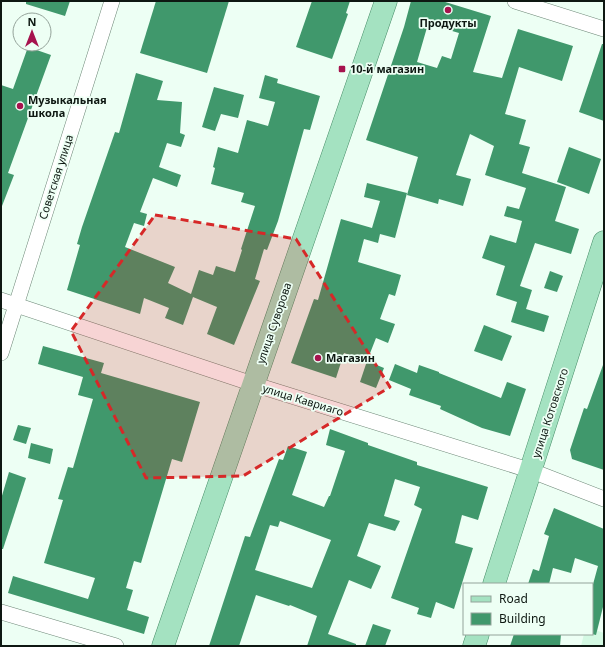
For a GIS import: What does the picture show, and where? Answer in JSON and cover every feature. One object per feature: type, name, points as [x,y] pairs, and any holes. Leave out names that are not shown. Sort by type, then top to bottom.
[{"type":"main road","name":"улица Суворова","points":[[163,646],[386,1]]},
{"type":"main road","name":"улица Котовского","points":[[494,583],[532,471],[604,242]]},
{"type":"main road","points":[[474,646],[478,635]]},
{"type":"street","name":"Советская улица","points":[[1,353],[112,1]]},
{"type":"street","points":[[515,1],[604,29]]},
{"type":"street","name":"улица Кавриаго","points":[[1,300],[253,384],[532,471],[604,499]]},
{"type":"street","points":[[1,612],[116,646]]},
{"type":"highlighted area","points":[[155,215],[296,239],[390,387],[243,476],[146,478],[71,331]]},
{"type":"shaded area","points":[[593,629],[604,633],[604,646],[581,646],[584,635],[593,635]]},
{"type":"building","points":[[26,1],[70,1],[65,16],[26,4]]},
{"type":"building","points":[[156,1],[229,1],[207,73],[140,53]]},
{"type":"building","points":[[312,1],[350,1],[346,13],[348,14],[332,59],[296,47]]},
{"type":"building","points":[[411,1],[442,1],[491,16],[473,72],[502,78],[518,29],[573,46],[562,81],[519,67],[505,114],[526,120],[519,144],[530,147],[522,173],[566,187],[555,221],[579,229],[571,254],[535,243],[520,286],[532,290],[526,309],[549,316],[544,332],[511,322],[517,302],[496,295],[505,266],[482,258],[490,235],[516,243],[522,221],[504,216],[507,206],[519,209],[526,188],[485,175],[494,146],[470,134],[456,175],[471,179],[463,206],[439,199],[438,204],[407,195],[418,157],[366,140],[404,27]],"holes":[[[428,24],[459,33],[451,59],[442,56],[437,68],[417,62]]]},
{"type":"building","points":[[602,44],[604,44],[604,121],[579,112]]},
{"type":"building","name":"Музыкальная школа","points":[[26,52],[42,52],[51,55],[8,173],[14,175],[2,206],[1,85],[13,89]]},
{"type":"building","points":[[136,73],[163,81],[157,100],[182,102],[180,133],[185,135],[181,147],[167,143],[159,167],[181,175],[177,187],[153,178],[140,212],[147,214],[144,226],[134,223],[125,247],[175,267],[168,283],[191,294],[199,270],[213,275],[216,266],[235,272],[255,206],[241,202],[244,193],[211,184],[218,147],[238,153],[247,120],[268,126],[275,102],[259,98],[265,75],[278,79],[277,83],[320,96],[310,130],[304,129],[278,221],[267,250],[264,249],[255,279],[260,281],[234,345],[207,334],[217,307],[193,297],[183,325],[165,318],[169,308],[144,298],[140,314],[67,290],[80,245],[77,244],[82,227],[115,132],[119,133]]},
{"type":"building","points":[[214,87],[244,95],[238,118],[221,114],[215,131],[202,127]]},
{"type":"building","points":[[569,147],[601,159],[589,194],[557,182]]},
{"type":"building","points":[[367,183],[407,193],[395,238],[380,234],[378,243],[364,239],[358,262],[401,275],[395,296],[389,294],[380,319],[395,324],[388,343],[376,338],[367,361],[344,353],[336,378],[291,363],[314,299],[318,300],[341,219],[372,228],[380,201],[364,197]]},
{"type":"building","points":[[550,271],[563,276],[557,292],[544,288]]},
{"type":"building","points":[[484,325],[512,336],[502,361],[474,351]]},
{"type":"building","points":[[43,346],[104,363],[101,373],[200,402],[182,462],[172,459],[141,563],[134,561],[126,588],[133,590],[127,610],[149,617],[144,634],[8,593],[13,576],[88,599],[95,578],[44,563],[63,500],[58,499],[68,467],[73,468],[93,399],[78,395],[83,377],[38,364]]},
{"type":"building","points":[[367,361],[384,368],[376,388],[360,382]]},
{"type":"building","points":[[395,364],[417,373],[419,365],[501,398],[507,382],[526,389],[510,436],[482,428],[440,409],[441,406],[409,395],[411,389],[389,380]]},
{"type":"building","points":[[603,365],[604,470],[572,459],[570,450],[584,408],[587,409]]},
{"type":"building","points":[[18,425],[31,428],[26,444],[13,440]]},
{"type":"building","points":[[330,429],[368,443],[368,445],[417,462],[417,465],[488,487],[478,520],[462,515],[455,543],[473,548],[454,609],[436,602],[431,618],[417,614],[419,608],[391,598],[422,509],[414,505],[420,487],[395,479],[384,516],[400,521],[395,531],[369,523],[357,556],[381,566],[371,589],[349,580],[328,634],[356,644],[356,646],[307,646],[317,616],[290,605],[289,606],[256,595],[239,646],[209,646],[245,536],[250,537],[279,459],[283,460],[288,446],[307,452],[292,495],[324,507],[330,496],[345,451],[326,445]],"holes":[[[280,521],[331,540],[312,588],[255,570],[270,525],[278,527]]]},
{"type":"building","points":[[31,443],[53,449],[50,464],[28,458]]},
{"type":"building","points":[[9,472],[26,478],[3,549],[1,549],[1,499]]},
{"type":"building","points":[[554,508],[604,529],[604,603],[596,635],[593,634],[593,584],[598,566],[575,558],[571,573],[553,568],[549,583],[528,583],[533,569],[539,571],[549,536],[544,534]]},
{"type":"building","points":[[373,624],[391,630],[385,646],[365,646]]},
{"type":"building","points":[[514,635],[561,635],[560,646],[510,646]]},
{"type":"place","name":"Продукты","points":[[448,10]]},
{"type":"place","name":"10-й магазин","points":[[342,69]]},
{"type":"place","name":"Музыкальная школа","points":[[20,106]]},
{"type":"place","name":"Магазин","points":[[318,358]]}]
